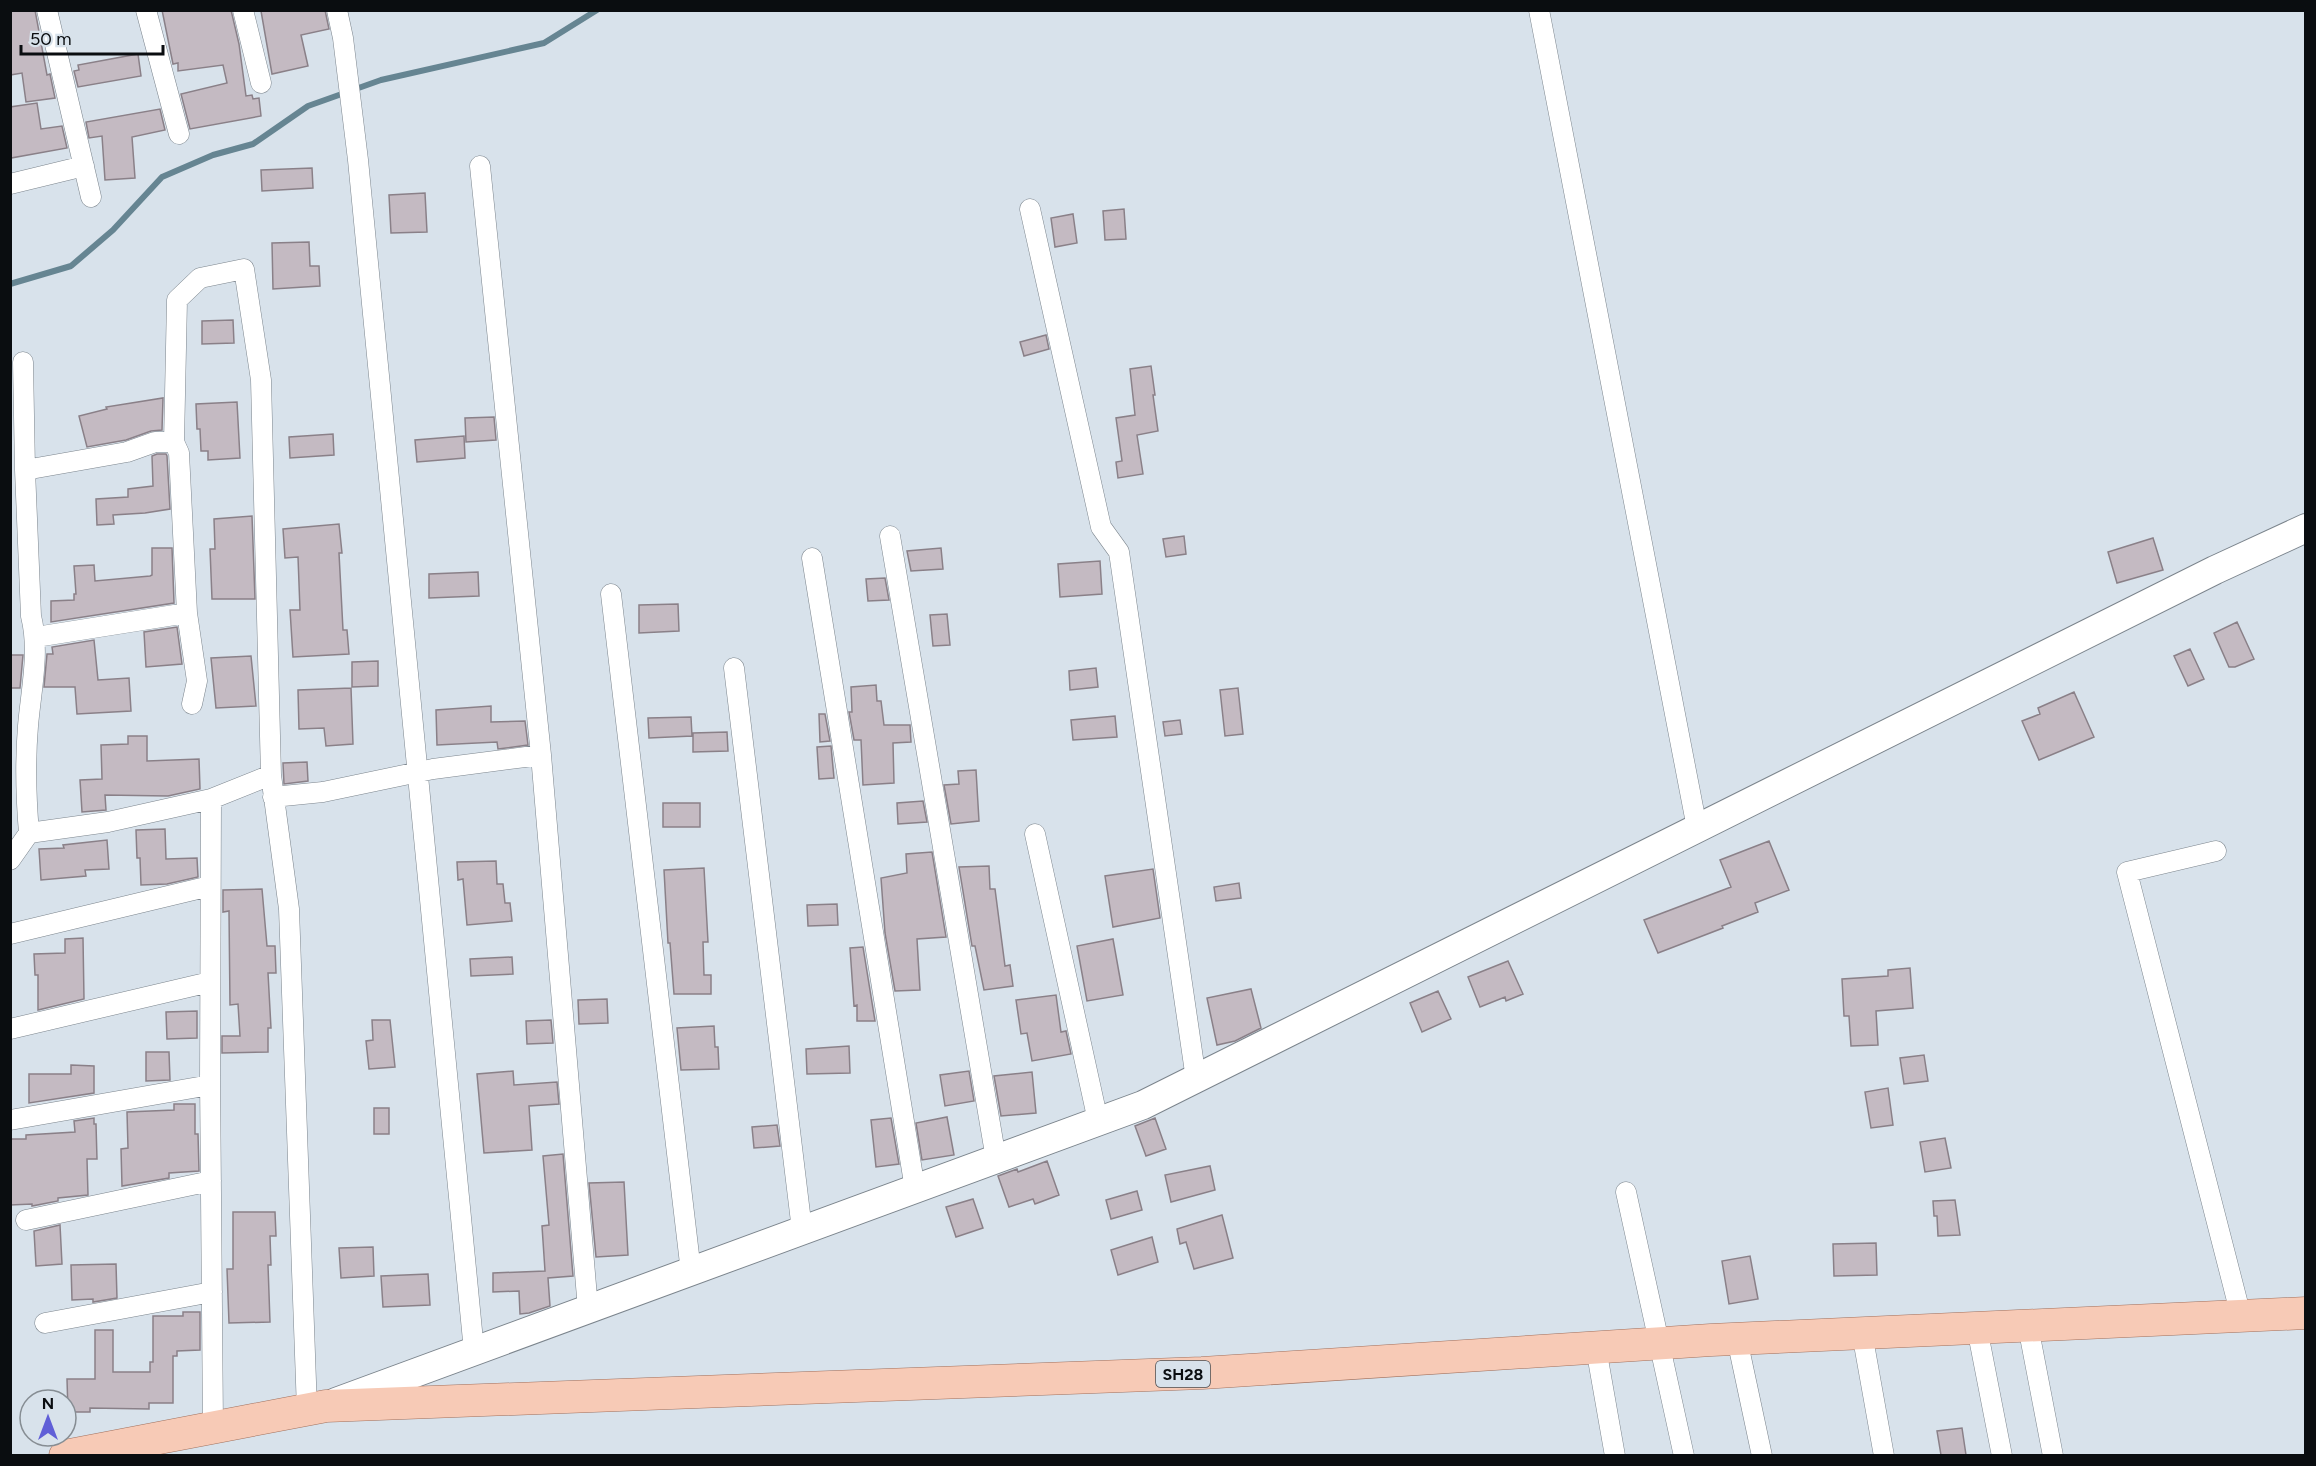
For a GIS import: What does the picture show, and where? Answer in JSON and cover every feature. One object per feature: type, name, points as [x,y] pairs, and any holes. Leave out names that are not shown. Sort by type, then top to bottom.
[{"type":"main road","name":"SH28","points":[[65,1455],[316,1408],[1202,1373],[1737,1339],[2306,1313]]},
{"type":"street","points":[[47,10],[91,197]]},
{"type":"street","points":[[146,10],[179,135]]},
{"type":"street","points":[[243,10],[261,83]]},
{"type":"street","points":[[337,10],[343,38],[349,91],[474,1351]]},
{"type":"street","points":[[1539,10],[1697,828]]},
{"type":"street","points":[[10,184],[84,166]]},
{"type":"street","points":[[480,166],[541,755],[588,1309]]},
{"type":"street","points":[[1030,209],[1101,527],[1119,552],[1196,1079]]},
{"type":"street","points":[[192,704],[197,681],[187,613],[179,453],[174,442],[177,300],[200,278],[244,269],[261,380],[271,775],[289,909],[316,1408],[1143,1105],[2215,570],[2306,528]]},
{"type":"street","points":[[10,860],[29,833],[28,730],[36,637],[31,616],[23,362]]},
{"type":"street","points":[[25,470],[127,452],[155,442],[174,442]]},
{"type":"street","points":[[890,536],[996,1159]]},
{"type":"street","points":[[812,558],[915,1189]]},
{"type":"street","points":[[611,594],[691,1272]]},
{"type":"street","points":[[36,637],[187,613]]},
{"type":"street","points":[[734,668],[802,1230]]},
{"type":"street","points":[[273,797],[323,792],[417,772],[541,755]]},
{"type":"street","points":[[29,833],[108,822],[211,800],[271,775]]},
{"type":"street","points":[[10,1120],[210,1085],[211,800]]},
{"type":"street","points":[[1035,834],[1098,1121]]},
{"type":"street","points":[[2216,851],[2127,872],[2241,1316]]},
{"type":"street","points":[[10,934],[210,886]]},
{"type":"street","points":[[10,1029],[210,982]]},
{"type":"street","points":[[210,1078],[213,1427]]},
{"type":"street","points":[[27,1220],[211,1181]]},
{"type":"street","points":[[1626,1192],[1684,1455]]},
{"type":"street","points":[[45,1323],[212,1292]]},
{"type":"street","points":[[2028,1326],[2053,1455]]},
{"type":"street","points":[[1977,1328],[2002,1455]]},
{"type":"street","points":[[1862,1333],[1884,1455]]},
{"type":"street","points":[[1737,1339],[1762,1455]]},
{"type":"street","points":[[1596,1348],[1615,1455]]},
{"type":"building","points":[[10,10],[35,10],[47,75],[50,74],[55,98],[26,102],[22,73],[10,75]]},
{"type":"building","points":[[162,10],[231,10],[239,44],[246,96],[252,95],[253,99],[259,98],[261,116],[190,129],[181,94],[227,83],[223,65],[178,71],[178,63],[173,64]]},
{"type":"building","points":[[325,10],[329,29],[301,35],[308,66],[272,74],[261,11]]},
{"type":"building","points":[[138,54],[141,76],[78,87],[74,71],[79,70],[78,65]]},
{"type":"building","points":[[37,103],[41,129],[62,126],[67,148],[11,158],[10,107]]},
{"type":"building","points":[[160,109],[165,130],[132,137],[135,178],[105,180],[102,136],[89,138],[86,122]]},
{"type":"building","points":[[312,168],[313,188],[262,191],[261,170]]},
{"type":"building","points":[[425,193],[427,232],[391,233],[389,195]]},
{"type":"building","points":[[1124,209],[1126,239],[1105,240],[1103,211]]},
{"type":"building","points":[[1073,214],[1077,243],[1055,247],[1051,218]]},
{"type":"building","points":[[309,242],[310,266],[319,266],[320,286],[273,289],[272,243]]},
{"type":"building","points":[[233,320],[234,343],[202,344],[202,321]]},
{"type":"building","points":[[1046,335],[1049,349],[1024,356],[1020,342]]},
{"type":"building","points":[[1151,366],[1158,431],[1137,435],[1143,474],[1118,478],[1116,462],[1122,461],[1116,418],[1135,415],[1130,369]]},
{"type":"building","points":[[163,398],[162,430],[87,447],[79,416],[107,409],[106,407]]},
{"type":"building","points":[[237,402],[240,458],[208,460],[208,451],[201,451],[196,404]]},
{"type":"building","points":[[494,417],[496,440],[466,442],[465,418]]},
{"type":"building","points":[[333,434],[334,455],[290,458],[289,437]]},
{"type":"building","points":[[464,436],[465,458],[417,462],[415,440]]},
{"type":"building","points":[[157,454],[167,456],[170,509],[113,515],[114,524],[97,525],[96,499],[128,497],[128,489],[153,486],[152,456]]},
{"type":"building","points":[[252,516],[255,599],[212,599],[210,549],[215,549],[214,519]]},
{"type":"building","points":[[339,524],[342,553],[339,553],[343,630],[347,630],[349,654],[293,657],[290,610],[300,610],[298,557],[285,558],[283,529]]},
{"type":"building","points":[[1184,536],[1186,554],[1166,557],[1163,539]]},
{"type":"building","points":[[2153,538],[2163,570],[2117,583],[2108,552]]},
{"type":"building","points":[[152,548],[172,548],[174,603],[51,622],[51,601],[74,600],[74,594],[76,594],[74,566],[94,565],[95,581],[150,576],[152,575]]},
{"type":"building","points":[[941,548],[943,569],[911,571],[907,551]]},
{"type":"building","points":[[1100,561],[1102,594],[1060,597],[1058,564]]},
{"type":"building","points":[[478,572],[479,596],[429,598],[429,574]]},
{"type":"building","points":[[885,578],[889,600],[868,601],[866,579]]},
{"type":"building","points":[[678,604],[679,631],[639,633],[639,605]]},
{"type":"building","points":[[947,614],[950,645],[933,646],[930,615]]},
{"type":"building","points":[[2237,622],[2254,659],[2235,667],[2229,667],[2214,633]]},
{"type":"building","points":[[177,627],[182,664],[146,667],[144,632]]},
{"type":"building","points":[[94,640],[98,680],[129,678],[131,711],[77,714],[75,687],[44,687],[47,654],[53,654],[52,647]]},
{"type":"building","points":[[2190,649],[2204,679],[2188,686],[2174,656]]},
{"type":"building","points":[[10,655],[23,655],[20,688],[10,688]]},
{"type":"building","points":[[251,656],[256,706],[216,708],[211,658]]},
{"type":"building","points":[[378,661],[378,686],[352,687],[352,662]]},
{"type":"building","points":[[1096,668],[1098,687],[1070,690],[1069,671]]},
{"type":"building","points":[[876,685],[877,701],[881,701],[884,725],[910,725],[911,742],[893,743],[894,783],[863,785],[861,740],[854,740],[849,712],[852,712],[851,687]]},
{"type":"building","points":[[351,688],[353,744],[326,746],[324,728],[299,729],[298,690]]},
{"type":"building","points":[[1238,688],[1243,734],[1225,736],[1220,690]]},
{"type":"building","points":[[2074,692],[2094,737],[2039,760],[2022,721],[2040,714],[2038,708]]},
{"type":"building","points":[[491,706],[491,722],[525,721],[528,745],[498,749],[497,742],[437,745],[436,710]]},
{"type":"building","points":[[819,714],[825,714],[830,741],[820,742]]},
{"type":"building","points":[[1115,716],[1117,737],[1073,740],[1071,720]]},
{"type":"building","points":[[691,717],[692,736],[649,738],[648,718]]},
{"type":"building","points":[[1180,720],[1182,734],[1165,736],[1163,722]]},
{"type":"building","points":[[727,732],[728,751],[693,752],[693,733]]},
{"type":"building","points":[[128,736],[147,736],[147,761],[199,759],[200,789],[168,796],[105,795],[106,810],[82,812],[80,780],[102,779],[101,745],[128,744]]},
{"type":"building","points":[[831,746],[834,778],[819,779],[817,747]]},
{"type":"building","points":[[307,762],[308,781],[284,784],[283,763]]},
{"type":"building","points":[[976,770],[979,821],[951,824],[944,785],[959,784],[958,771]]},
{"type":"building","points":[[923,801],[927,822],[898,824],[897,803]]},
{"type":"building","points":[[663,803],[700,803],[700,827],[663,827]]},
{"type":"building","points":[[165,829],[166,859],[197,858],[198,877],[167,884],[141,885],[136,830]]},
{"type":"building","points":[[107,840],[109,869],[85,870],[86,876],[41,880],[39,849],[64,848],[63,845]]},
{"type":"building","points":[[1769,841],[1789,890],[1755,903],[1758,912],[1658,953],[1644,920],[1731,887],[1720,860]]},
{"type":"building","points":[[932,852],[946,937],[917,939],[920,990],[895,991],[885,933],[881,878],[907,873],[906,854]]},
{"type":"building","points":[[496,861],[497,884],[503,884],[505,903],[510,903],[512,921],[467,925],[463,879],[458,880],[457,862]]},
{"type":"building","points":[[989,866],[990,889],[995,889],[1005,966],[1010,965],[1013,986],[984,990],[975,946],[972,946],[959,867]]},
{"type":"building","points":[[704,868],[708,942],[703,942],[704,975],[711,975],[711,994],[674,994],[670,943],[668,943],[664,870]]},
{"type":"building","points":[[1153,869],[1160,918],[1113,927],[1105,876]]},
{"type":"building","points":[[1239,883],[1241,898],[1216,901],[1214,887]]},
{"type":"building","points":[[262,889],[267,946],[275,946],[276,973],[268,973],[271,1028],[268,1028],[268,1052],[222,1053],[222,1036],[240,1036],[238,1004],[230,1005],[229,911],[223,912],[223,890]]},
{"type":"building","points":[[837,904],[838,925],[808,926],[807,905]]},
{"type":"building","points":[[83,938],[84,999],[38,1010],[38,975],[35,975],[34,954],[65,953],[65,939]]},
{"type":"building","points":[[1113,939],[1123,995],[1087,1001],[1077,946]]},
{"type":"building","points":[[863,947],[875,1021],[857,1021],[857,1005],[854,1006],[850,948]]},
{"type":"building","points":[[512,957],[513,974],[471,976],[470,959]]},
{"type":"building","points":[[1508,961],[1523,994],[1506,1001],[1505,997],[1480,1007],[1468,977]]},
{"type":"building","points":[[1910,968],[1913,1008],[1876,1011],[1878,1045],[1851,1046],[1849,1016],[1844,1016],[1842,979],[1888,976],[1888,970]]},
{"type":"building","points":[[1251,989],[1261,1028],[1235,1041],[1217,1045],[1207,998]]},
{"type":"building","points":[[1438,991],[1451,1019],[1422,1032],[1410,1003]]},
{"type":"building","points":[[1056,995],[1061,1032],[1066,1031],[1071,1054],[1032,1061],[1027,1033],[1021,1034],[1016,1000]]},
{"type":"building","points":[[607,999],[608,1023],[579,1024],[578,1000]]},
{"type":"building","points":[[197,1011],[197,1038],[167,1039],[166,1012]]},
{"type":"building","points":[[372,1020],[390,1020],[395,1067],[369,1069],[366,1041],[373,1040]]},
{"type":"building","points":[[551,1020],[553,1043],[527,1044],[526,1021]]},
{"type":"building","points":[[714,1026],[719,1069],[681,1070],[677,1028]]},
{"type":"building","points":[[849,1046],[850,1073],[807,1074],[806,1049]]},
{"type":"building","points":[[146,1052],[169,1052],[170,1080],[146,1081]]},
{"type":"building","points":[[1924,1055],[1928,1081],[1904,1084],[1900,1058]]},
{"type":"building","points":[[71,1065],[94,1066],[94,1093],[29,1103],[29,1074],[71,1074]]},
{"type":"building","points":[[513,1071],[514,1085],[557,1082],[559,1104],[529,1106],[532,1150],[484,1153],[477,1074]]},
{"type":"building","points":[[969,1071],[974,1101],[945,1106],[940,1075]]},
{"type":"building","points":[[1032,1072],[1036,1113],[1001,1116],[994,1076]]},
{"type":"building","points":[[1888,1088],[1893,1125],[1871,1128],[1865,1092]]},
{"type":"building","points":[[174,1104],[195,1104],[199,1171],[169,1173],[169,1178],[122,1186],[121,1149],[128,1148],[127,1112],[174,1110]]},
{"type":"building","points":[[374,1108],[389,1108],[389,1134],[374,1134]]},
{"type":"building","points":[[947,1117],[954,1155],[922,1160],[916,1123]]},
{"type":"building","points":[[94,1118],[97,1159],[87,1159],[88,1195],[58,1198],[58,1201],[32,1206],[32,1204],[10,1205],[10,1139],[26,1139],[26,1135],[75,1132],[74,1121]]},
{"type":"building","points":[[891,1118],[899,1164],[876,1167],[871,1120]]},
{"type":"building","points":[[1155,1118],[1166,1149],[1146,1156],[1135,1126]]},
{"type":"building","points":[[777,1125],[780,1146],[754,1148],[752,1127]]},
{"type":"building","points":[[1945,1138],[1951,1168],[1925,1172],[1920,1142]]},
{"type":"building","points":[[563,1154],[573,1276],[548,1278],[550,1306],[520,1314],[519,1291],[493,1292],[493,1273],[545,1271],[542,1226],[549,1225],[543,1156]]},
{"type":"building","points":[[1047,1161],[1059,1195],[1035,1204],[1033,1199],[1009,1207],[998,1176],[1017,1169],[1018,1172]]},
{"type":"building","points":[[1210,1166],[1215,1190],[1171,1202],[1165,1175]]},
{"type":"building","points":[[624,1182],[628,1255],[596,1257],[589,1183]]},
{"type":"building","points":[[1137,1191],[1142,1210],[1111,1219],[1106,1200]]},
{"type":"building","points":[[973,1199],[983,1228],[956,1237],[946,1207]]},
{"type":"building","points":[[1955,1200],[1960,1235],[1938,1236],[1937,1216],[1934,1216],[1933,1201]]},
{"type":"building","points":[[233,1212],[275,1212],[276,1236],[270,1236],[271,1265],[268,1265],[270,1322],[229,1323],[227,1269],[233,1269]]},
{"type":"building","points":[[1222,1215],[1233,1258],[1194,1269],[1186,1242],[1180,1244],[1177,1229]]},
{"type":"building","points":[[60,1225],[62,1264],[36,1266],[34,1231]]},
{"type":"building","points":[[1152,1237],[1158,1262],[1118,1275],[1111,1250]]},
{"type":"building","points":[[1876,1243],[1877,1275],[1834,1276],[1833,1244]]},
{"type":"building","points":[[373,1247],[374,1276],[341,1278],[339,1248]]},
{"type":"building","points":[[1750,1256],[1758,1299],[1729,1304],[1722,1261]]},
{"type":"building","points":[[116,1264],[117,1298],[93,1302],[93,1299],[72,1300],[71,1265]]},
{"type":"building","points":[[428,1274],[430,1305],[383,1307],[381,1276]]},
{"type":"building","points":[[183,1312],[200,1312],[200,1350],[177,1351],[177,1356],[173,1356],[173,1403],[149,1403],[149,1409],[90,1408],[90,1412],[78,1412],[78,1388],[67,1388],[67,1379],[95,1379],[95,1330],[113,1330],[113,1372],[150,1372],[150,1362],[153,1362],[153,1316],[183,1316]]},
{"type":"building","points":[[1962,1428],[1966,1455],[1941,1455],[1937,1431]]},
{"type":"waterway","points":[[10,284],[71,266],[113,230],[162,177],[213,155],[253,144],[308,106],[381,80],[544,43],[597,10]]}]
